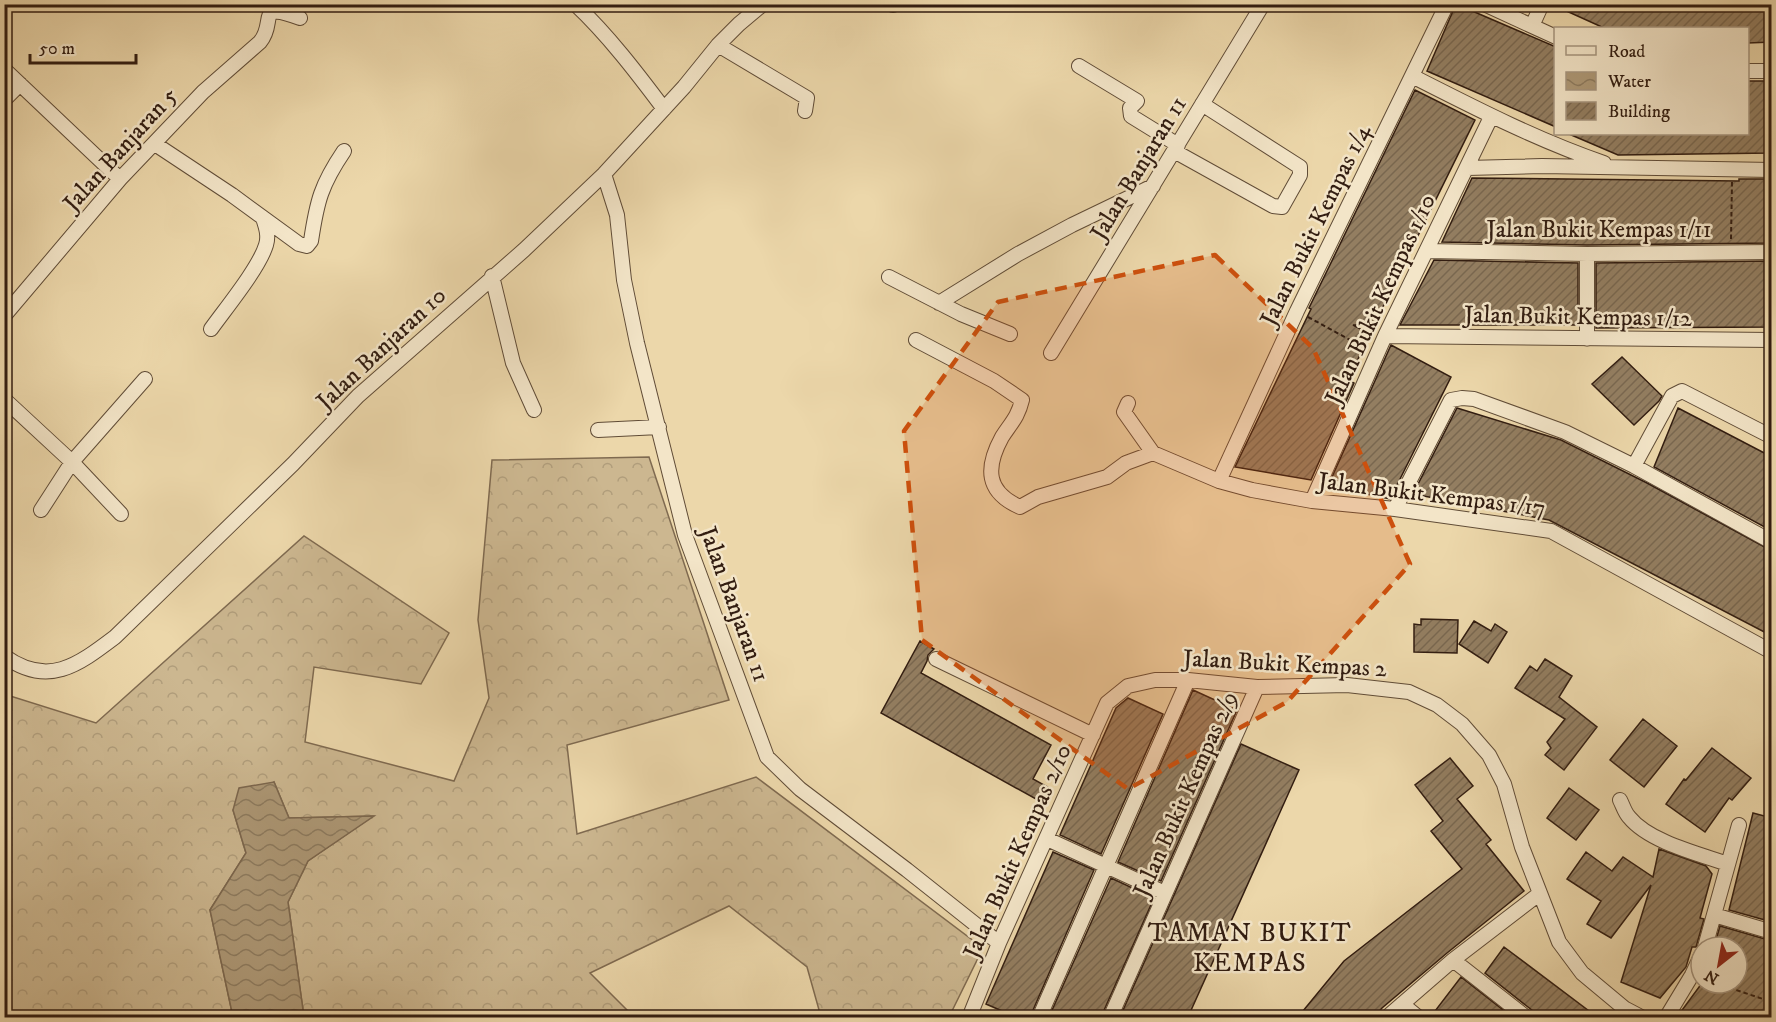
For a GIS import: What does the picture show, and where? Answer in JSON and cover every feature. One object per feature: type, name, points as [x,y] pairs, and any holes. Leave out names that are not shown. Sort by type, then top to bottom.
[{"type":"street","points":[[575,4],[587,15],[664,109]]},
{"type":"street","name":"Jalan Banjaran 10","points":[[5,656],[28,670],[53,671],[85,660],[115,637],[293,464],[358,396],[604,174],[664,109],[718,45],[764,4]]},
{"type":"street","name":"Jalan Banjaran 11","points":[[1051,353],[1263,4]]},
{"type":"street","name":"Jalan Bukit Kempas 1/4","points":[[1219,481],[1297,311],[1447,4]]},
{"type":"street","points":[[1484,4],[1554,36]]},
{"type":"street","points":[[1532,26],[1542,4]]},
{"type":"street","name":"Jalan Banjaran 5","points":[[4,316],[120,179],[203,92],[264,38],[268,16],[273,12],[282,11],[300,18]]},
{"type":"street","points":[[718,45],[807,98],[805,111]]},
{"type":"street","points":[[1079,66],[1137,101],[1130,108],[1131,116],[1176,148],[1273,206],[1282,207],[1300,175],[1300,167],[1202,104]]},
{"type":"street","points":[[4,69],[120,179]]},
{"type":"street","points":[[1749,71],[1772,71]]},
{"type":"street","points":[[1412,76],[1491,117],[1575,153],[1618,168]]},
{"type":"street","points":[[4,100],[20,84]]},
{"type":"street","name":"Jalan Bukit Kempas 1/10","points":[[1312,501],[1376,355],[1491,117]]},
{"type":"street","points":[[155,144],[213,182],[299,244],[307,246],[311,241],[322,190],[344,151]]},
{"type":"street","points":[[1467,168],[1542,166],[1772,170]]},
{"type":"street","name":"Jalan Banjaran 11","points":[[604,174],[617,215],[630,312],[685,535],[767,757],[800,789],[999,943]]},
{"type":"street","points":[[939,303],[1018,254],[1154,186]]},
{"type":"street","points":[[211,329],[259,261],[268,234],[263,218]]},
{"type":"street","name":"Jalan Bukit Kempas 1/11","points":[[1426,251],[1587,254],[1772,252]]},
{"type":"street","points":[[1587,254],[1587,339]]},
{"type":"street","points":[[492,276],[513,363],[534,410]]},
{"type":"street","points":[[889,277],[961,314],[1010,334]]},
{"type":"street","name":"Jalan Bukit Kempas 1/12","points":[[1385,336],[1772,340]]},
{"type":"street","points":[[916,340],[994,381],[1022,400],[1018,415],[1002,438],[992,461],[992,483],[1006,501],[1020,507],[1038,497],[1107,477],[1126,464],[1153,453],[1124,412],[1128,403]]},
{"type":"street","points":[[41,510],[72,462],[145,379]]},
{"type":"street","points":[[1634,466],[1672,396],[1682,391],[1772,437]]},
{"type":"street","points":[[4,399],[72,462],[121,514]]},
{"type":"street","points":[[1395,509],[1451,400],[1474,399],[1565,432],[1634,466],[1772,542]]},
{"type":"street","points":[[598,430],[659,427]]},
{"type":"street","name":"Jalan Bukit Kempas 1/17","points":[[1153,453],[1219,481],[1252,490],[1312,501],[1395,509],[1551,531],[1772,652]]},
{"type":"street","points":[[936,659],[1093,735]]},
{"type":"street","name":"Jalan Bukit Kempas 2","points":[[1107,703],[1128,686],[1155,680],[1188,680],[1257,687],[1347,685],[1409,692],[1437,705],[1462,724],[1490,755],[1504,784],[1522,847],[1559,942],[1582,973],[1624,1008],[1643,1017]]},
{"type":"street","points":[[1039,1017],[1188,680]]},
{"type":"street","name":"Jalan Bukit Kempas 2/9","points":[[1110,1017],[1257,687]]},
{"type":"street","name":"Jalan Bukit Kempas 2/10","points":[[969,1017],[999,943],[1107,703]]},
{"type":"street","points":[[1620,800],[1629,818],[1650,834],[1671,846],[1728,864]]},
{"type":"street","points":[[1708,935],[1739,825]]},
{"type":"street","points":[[1047,839],[1165,893]]},
{"type":"street","points":[[1386,1017],[1453,960],[1539,894]]},
{"type":"street","points":[[1714,915],[1772,932]]},
{"type":"street","points":[[1453,960],[1527,1017]]},
{"type":"street","points":[[1666,1017],[1689,980]]},
{"type":"street","points":[[1402,1004],[1419,1017]]},
{"type":"path","points":[[1731,251],[1732,170]]},
{"type":"path","points":[[1297,311],[1376,355]]},
{"type":"path","points":[[1749,994],[1772,1002]]},
{"type":"highlighted area","points":[[1215,255],[1313,348],[1410,564],[1287,702],[1128,789],[922,640],[904,431],[998,302]]},
{"type":"green space","points":[[649,457],[729,700],[567,745],[577,834],[756,777],[983,948],[949,1017],[821,1017],[807,967],[729,906],[590,973],[634,1017],[304,1017],[288,902],[308,861],[373,816],[289,818],[274,782],[233,810],[246,853],[210,910],[233,1017],[5,1017],[4,694],[96,723],[304,536],[449,633],[421,684],[314,667],[305,742],[454,781],[489,698],[478,620],[492,460]]},
{"type":"water","points":[[274,782],[289,818],[374,816],[308,861],[288,902],[304,1017],[233,1017],[210,910],[246,853],[233,810],[239,788]]},
{"type":"building","points":[[1456,4],[1554,46],[1554,126],[1427,71]]},
{"type":"building","points":[[1551,4],[1772,4],[1772,42],[1749,43],[1749,27],[1602,27]]},
{"type":"building","points":[[1749,81],[1772,81],[1772,153],[1618,155],[1571,135],[1749,135]]},
{"type":"building","points":[[1415,90],[1475,120],[1374,325],[1353,325],[1370,334],[1348,380],[1354,383],[1311,480],[1235,467],[1311,309],[1309,308]]},
{"type":"building","points":[[1472,178],[1739,181],[1739,179],[1772,179],[1772,243],[1587,245],[1442,242]]},
{"type":"building","points":[[1434,260],[1578,263],[1578,325],[1400,325]]},
{"type":"building","points":[[1772,261],[1772,327],[1596,328],[1596,263]]},
{"type":"building","points":[[1391,345],[1451,377],[1390,499],[1328,486]]},
{"type":"building","points":[[1622,357],[1662,396],[1634,425],[1592,384]]},
{"type":"building","points":[[1457,408],[1561,440],[1647,483],[1772,551],[1772,636],[1549,520],[1413,494]]},
{"type":"building","points":[[1678,408],[1772,457],[1772,531],[1654,467]]},
{"type":"building","points":[[1421,619],[1458,620],[1457,653],[1414,652],[1414,624],[1421,625]]},
{"type":"building","points":[[1474,621],[1491,631],[1495,624],[1507,632],[1488,663],[1459,644]]},
{"type":"building","points":[[920,641],[934,649],[928,655],[921,673],[1051,745],[1033,779],[1053,790],[1045,804],[881,713]]},
{"type":"building","points":[[1545,659],[1572,676],[1559,697],[1597,727],[1564,770],[1545,755],[1551,748],[1547,742],[1565,719],[1515,688],[1530,666],[1537,671]]},
{"type":"building","points":[[1193,690],[1237,710],[1161,881],[1118,862]]},
{"type":"building","points":[[1128,698],[1163,714],[1101,854],[1060,835],[1116,708]]},
{"type":"building","points":[[1643,719],[1677,746],[1644,787],[1610,760]]},
{"type":"building","points":[[1241,744],[1299,770],[1188,1017],[1120,1017]]},
{"type":"building","points":[[1712,748],[1751,778],[1732,800],[1729,798],[1705,832],[1666,804],[1684,779],[1686,780]]},
{"type":"building","points":[[1450,758],[1473,786],[1457,799],[1491,840],[1486,844],[1524,891],[1447,953],[1374,1017],[1298,1017],[1344,961],[1462,869],[1431,831],[1443,821],[1415,785]]},
{"type":"building","points":[[1569,788],[1599,810],[1576,840],[1547,818]]},
{"type":"building","points":[[1753,813],[1772,818],[1772,922],[1729,910]]},
{"type":"building","points":[[1659,849],[1706,866],[1712,874],[1700,918],[1704,919],[1699,935],[1689,935],[1689,957],[1686,967],[1660,998],[1621,982],[1651,885],[1611,938],[1587,924],[1601,901],[1567,879],[1586,852],[1612,871],[1623,857],[1653,877]]},
{"type":"building","points":[[1053,852],[1094,870],[1030,1017],[1016,1017],[986,1004]]},
{"type":"building","points":[[1111,878],[1154,898],[1101,1017],[1049,1017]]},
{"type":"building","points":[[1720,926],[1772,941],[1772,1017],[1677,1017],[1693,995],[1749,995],[1749,935],[1717,935]]},
{"type":"building","points":[[1504,947],[1597,1017],[1536,1017],[1533,1011],[1485,973]]},
{"type":"building","points":[[1461,977],[1512,1017],[1443,1017],[1435,1011]]},
{"type":"district","name":"TAMAN BUKIT KEMPAS","points":[[1250,947]]}]
